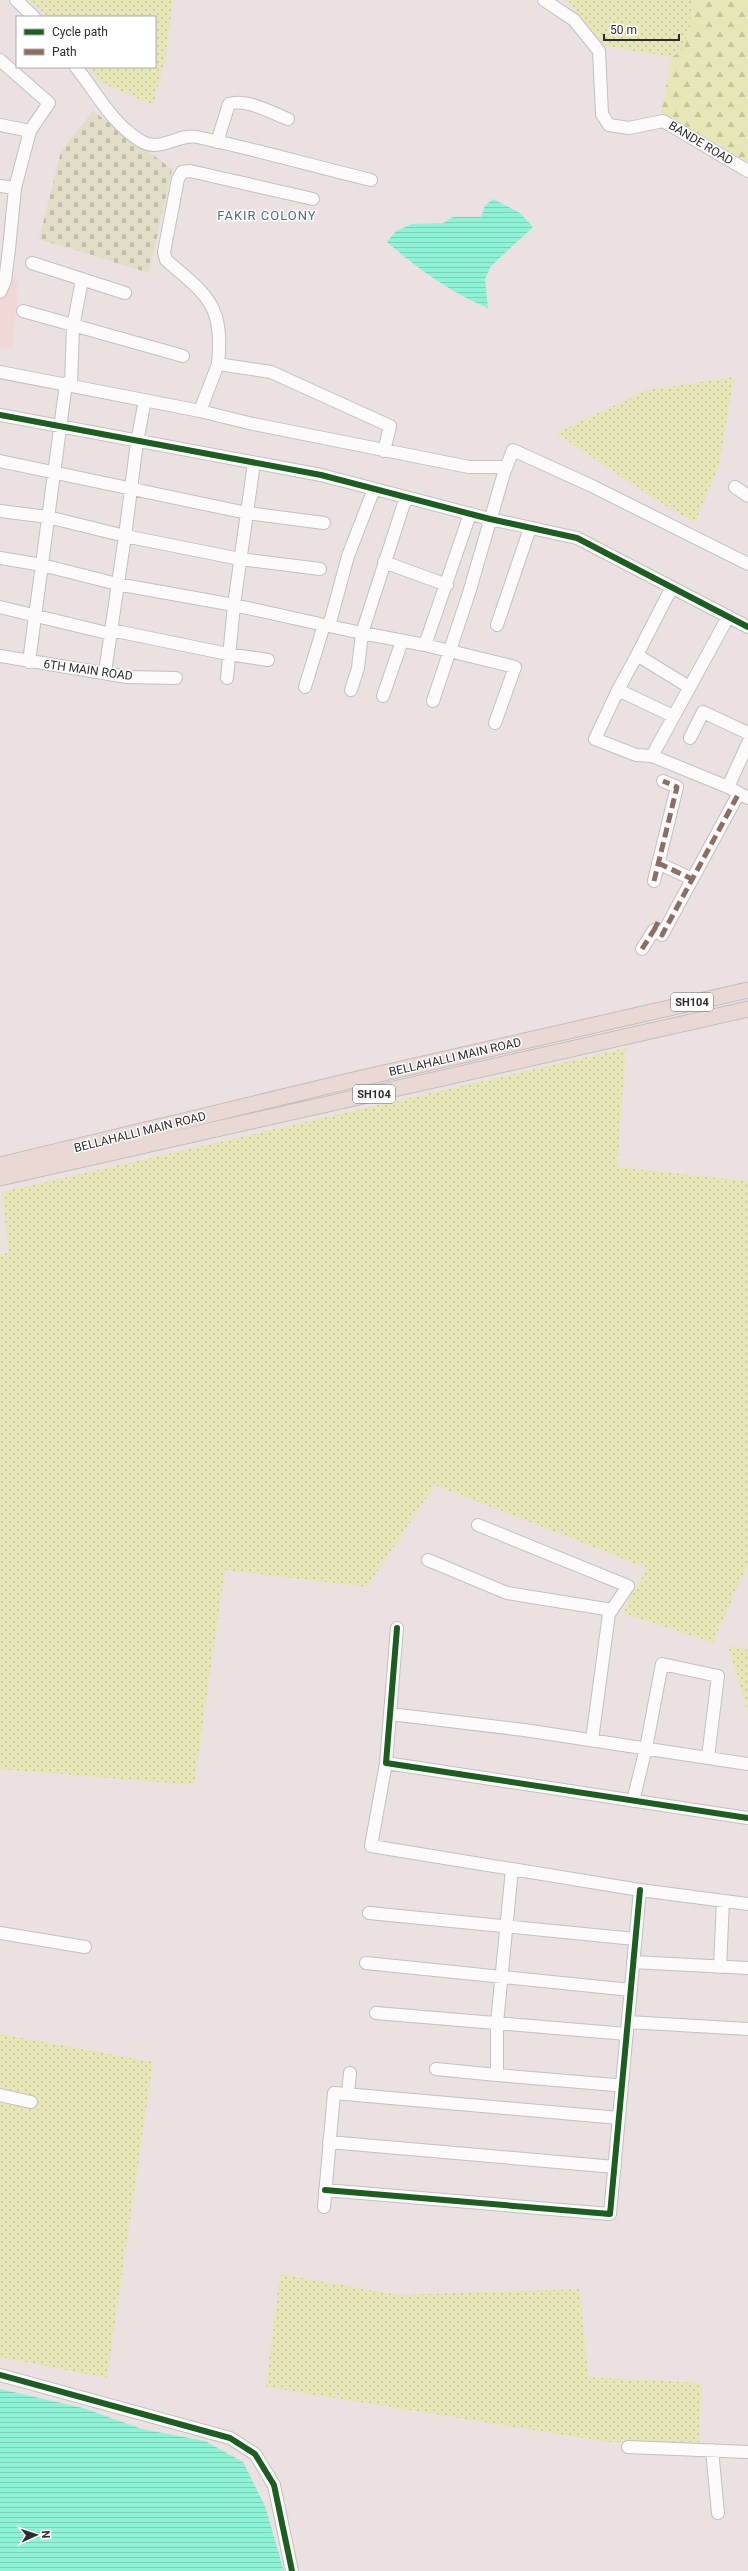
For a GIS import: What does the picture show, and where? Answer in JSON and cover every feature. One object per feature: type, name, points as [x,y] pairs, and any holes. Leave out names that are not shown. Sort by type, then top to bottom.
[{"type":"main road","name":"BELLAHALLI MAIN ROAD","points":[[0,1165],[349,1081],[748,990]]},
{"type":"main road","name":"BELLAHALLI MAIN ROAD","points":[[0,1178],[748,1009]]},
{"type":"street","points":[[16,0],[33,16]]},
{"type":"street","name":"BANDE ROAD","points":[[544,0],[574,20],[599,51],[602,114],[609,125],[629,128],[663,120],[748,171]]},
{"type":"street","points":[[0,60],[49,103],[30,131],[15,188],[5,248],[4,281],[0,292]]},
{"type":"street","points":[[77,68],[100,97],[106,111],[142,142],[160,145],[194,136],[371,180]]},
{"type":"street","points":[[217,142],[229,104],[234,102],[246,104],[288,119]]},
{"type":"street","points":[[0,125],[30,131]]},
{"type":"street","points":[[200,411],[218,364],[220,342],[218,316],[204,292],[166,260],[167,237],[178,179],[182,172],[190,171],[313,199]]},
{"type":"street","points":[[0,186],[15,188]]},
{"type":"street","points":[[32,263],[125,293]]},
{"type":"street","points":[[29,662],[54,473],[68,384],[74,327],[82,280]]},
{"type":"street","points":[[23,311],[74,327],[183,356]]},
{"type":"street","points":[[218,364],[271,372],[390,426],[384,451]]},
{"type":"street","points":[[0,372],[68,384],[384,451],[469,467],[506,467]]},
{"type":"street","points":[[105,672],[137,442],[145,400]]},
{"type":"street","points":[[0,415],[61,425],[137,442],[322,475],[490,519],[577,538],[748,627]]},
{"type":"street","points":[[433,701],[506,467],[513,450],[592,486],[748,564]]},
{"type":"street","points":[[0,461],[247,513],[324,523]]},
{"type":"street","points":[[227,678],[228,654],[234,605],[254,463]]},
{"type":"street","points":[[735,487],[748,496]]},
{"type":"street","points":[[305,687],[348,556],[374,488]]},
{"type":"street","points":[[351,690],[358,668],[362,633],[406,497]]},
{"type":"street","points":[[0,511],[48,517],[125,536],[240,559],[320,569]]},
{"type":"street","points":[[425,645],[447,585],[470,514]]},
{"type":"street","points":[[496,625],[530,528]]},
{"type":"street","points":[[0,558],[42,565],[117,584],[234,605],[326,626],[450,650],[515,667],[495,723]]},
{"type":"street","points":[[384,562],[447,585]]},
{"type":"street","points":[[642,949],[656,926],[662,935],[692,879],[744,796],[728,787],[652,756],[636,755],[595,739],[618,690],[672,587]]},
{"type":"street","points":[[0,608],[111,632],[268,660]]},
{"type":"street","points":[[652,756],[728,617]]},
{"type":"street","points":[[383,696],[402,641]]},
{"type":"street","points":[[636,655],[689,687]]},
{"type":"street","name":"6TH MAIN ROAD","points":[[0,656],[29,662],[105,672],[126,677],[176,678]]},
{"type":"street","points":[[618,690],[673,716]]},
{"type":"street","points":[[690,738],[703,712],[748,733]]},
{"type":"street","points":[[728,787],[748,743]]},
{"type":"street","points":[[654,881],[677,787],[663,781]]},
{"type":"street","points":[[658,863],[692,879]]},
{"type":"street","points":[[478,1525],[628,1586],[609,1614],[592,1740]]},
{"type":"street","points":[[428,1560],[507,1593],[612,1610]]},
{"type":"street","points":[[397,1628],[386,1763],[372,1846],[640,1890],[748,1904]]},
{"type":"street","points":[[632,1801],[646,1748],[662,1664],[718,1676],[708,1758]]},
{"type":"street","points":[[390,1714],[524,1730],[748,1764]]},
{"type":"street","points":[[386,1763],[748,1818]]},
{"type":"street","points":[[497,2074],[497,2023],[512,1869]]},
{"type":"street","points":[[325,2190],[610,2214],[640,1890]]},
{"type":"street","points":[[720,1966],[723,1901]]},
{"type":"street","points":[[369,1913],[507,1928],[636,1939]]},
{"type":"street","points":[[0,1933],[85,1947]]},
{"type":"street","points":[[634,1962],[748,1968]]},
{"type":"street","points":[[366,1963],[631,1990]]},
{"type":"street","points":[[376,2013],[497,2023],[627,2028],[748,2029]]},
{"type":"street","points":[[436,2069],[615,2085]]},
{"type":"street","points":[[348,2094],[350,2073]]},
{"type":"street","points":[[324,2207],[334,2093],[619,2118]]},
{"type":"street","points":[[0,2095],[31,2102]]},
{"type":"street","points":[[329,2142],[615,2167]]},
{"type":"street","points":[[0,2375],[230,2438],[255,2454],[274,2485],[292,2571]]},
{"type":"street","points":[[628,2447],[748,2452]]},
{"type":"street","points":[[712,2450],[718,2513]]},
{"type":"shaded area","points":[[493,199],[520,213],[533,227],[491,266],[485,279],[488,308],[461,295],[435,279],[387,242],[396,231],[412,224],[443,223],[453,217],[481,217],[485,206]]},
{"type":"shaded area","points":[[0,277],[18,279],[13,348],[0,347]]},
{"type":"shaded area","points":[[0,2389],[83,2408],[142,2429],[205,2441],[243,2462],[265,2506],[284,2571],[0,2571]]},
{"type":"green space","points":[[29,0],[173,0],[165,60],[153,105],[100,82],[89,68],[156,68],[156,16],[47,16]]},
{"type":"green space","points":[[566,0],[694,0],[684,49],[672,57],[605,46]]},
{"type":"green space","points":[[694,0],[748,0],[748,162],[661,112],[672,57],[684,49]]},
{"type":"green space","points":[[93,111],[172,169],[149,273],[39,239],[61,151]]},
{"type":"green space","points":[[734,377],[719,466],[695,522],[662,504],[556,433],[647,390]]},
{"type":"green space","points":[[626,1048],[617,1167],[748,1181],[748,1563],[713,1643],[622,1613],[647,1568],[435,1485],[367,1587],[225,1570],[194,1785],[0,1769],[0,1254],[9,1253],[2,1192]]},
{"type":"green space","points":[[728,1646],[748,1650],[748,1713]]},
{"type":"green space","points":[[0,2034],[153,2062],[107,2378],[0,2357]]},
{"type":"green space","points":[[280,2274],[398,2295],[580,2289],[588,2377],[702,2383],[699,2442],[608,2442],[266,2387]]},
{"type":"marked path","points":[[654,881],[677,787],[663,781]]},
{"type":"marked path","points":[[642,949],[654,930],[662,935],[739,793]]},
{"type":"marked path","points":[[658,863],[692,879]]},
{"type":"marked path","points":[[654,930],[658,922]]},
{"type":"cycle path","points":[[0,415],[321,475],[490,519],[577,538],[748,627]]},
{"type":"cycle path","points":[[397,1628],[386,1763],[748,1818]]},
{"type":"cycle path","points":[[325,2190],[610,2214],[640,1890]]},
{"type":"cycle path","points":[[0,2375],[230,2438],[255,2454],[274,2485],[292,2571]]},
{"type":"district","name":"FAKIR COLONY","points":[[267,215]]}]
